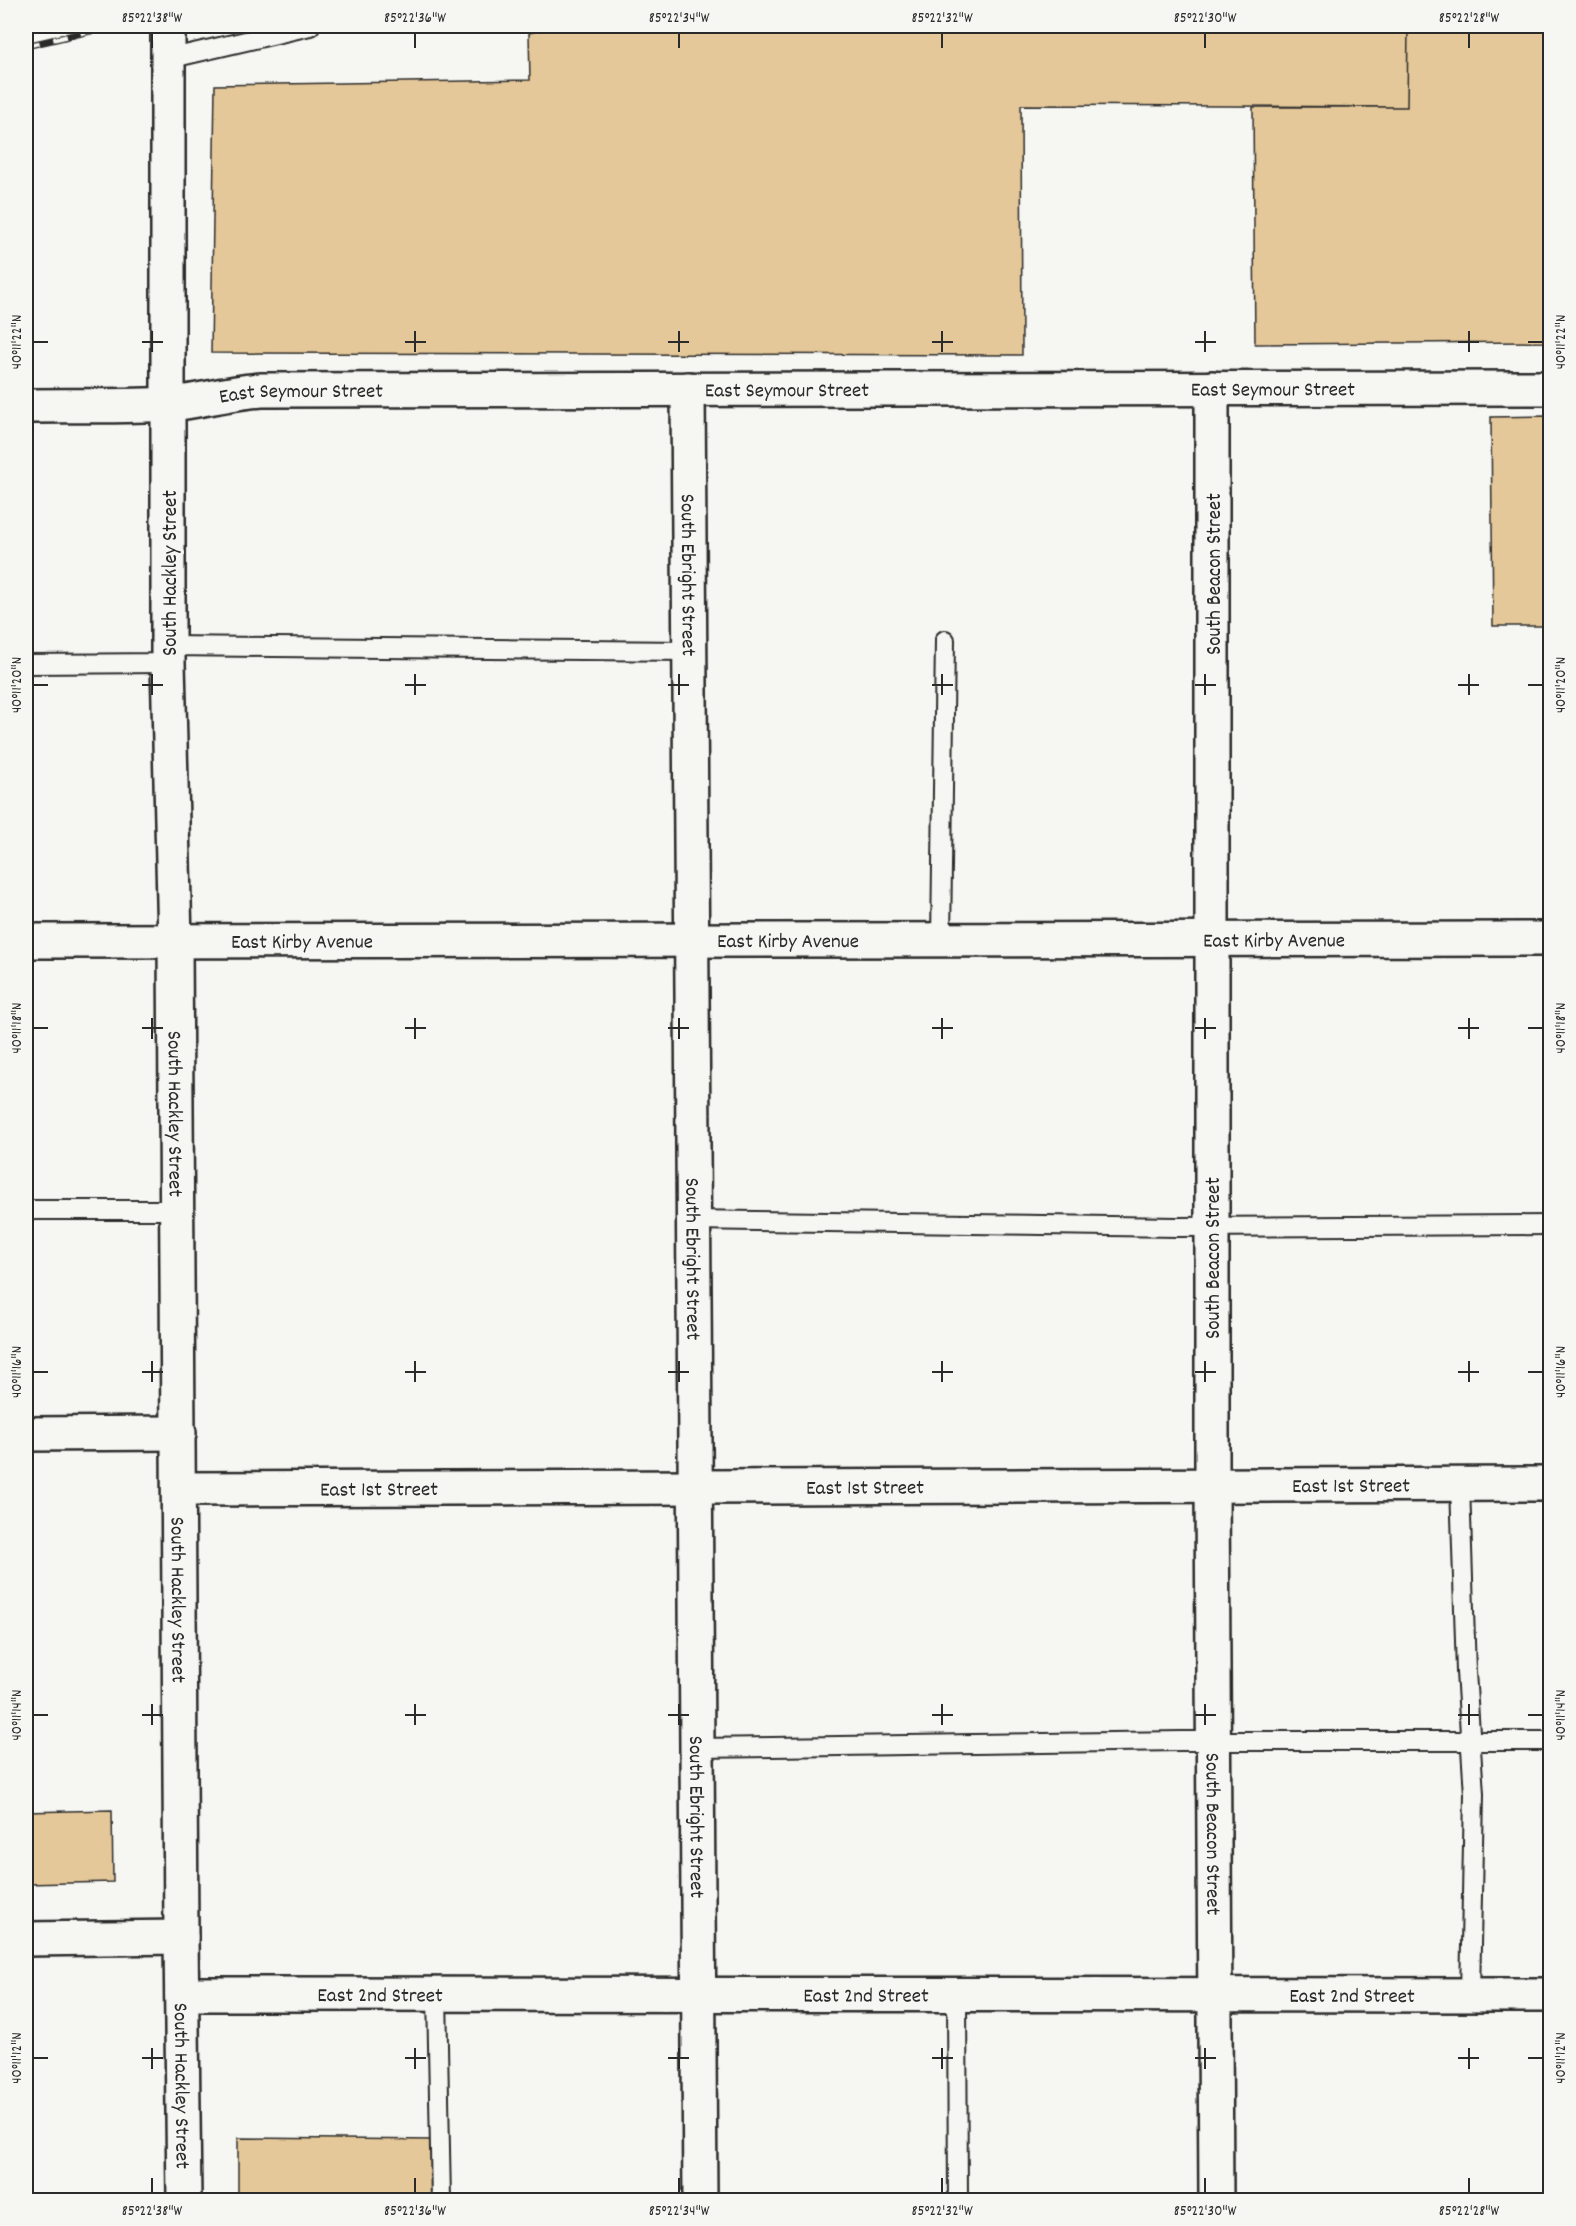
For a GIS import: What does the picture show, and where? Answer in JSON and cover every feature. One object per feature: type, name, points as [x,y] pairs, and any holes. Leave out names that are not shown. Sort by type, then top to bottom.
[{"type":"street","name":"South Hackley Street","points":[[168,26],[168,655],[175,941],[184,2200]]},
{"type":"street","name":"East Seymour Street","points":[[26,405],[169,404],[205,400],[231,392],[262,390],[1551,387]]},
{"type":"street","name":"South Beacon Street","points":[[1212,388],[1214,939],[1212,1486],[1216,2200]]},
{"type":"street","name":"South Ebright Street","points":[[688,389],[700,2200]]},
{"type":"street","name":"East Kirby Avenue","points":[[26,941],[1551,939]]},
{"type":"street","points":[[26,1434],[179,1433]]},
{"type":"street","name":"East 1st Street","points":[[179,1489],[1551,1484]]},
{"type":"street","points":[[26,1939],[181,1937]]},
{"type":"street","name":"East 2nd Street","points":[[182,1994],[1551,1995]]},
{"type":"lane","points":[[168,59],[310,26]]},
{"type":"lane","points":[[941,940],[945,640]]},
{"type":"lane","points":[[26,664],[168,655],[689,651]]},
{"type":"lane","points":[[26,1210],[177,1210]]},
{"type":"lane","points":[[693,1220],[1212,1227],[1551,1225]]},
{"type":"lane","points":[[1460,1485],[1469,1741],[1474,1794],[1470,1995]]},
{"type":"lane","points":[[697,1748],[1214,1741],[1551,1741]]},
{"type":"lane","points":[[436,1994],[441,2200]]},
{"type":"lane","points":[[957,1994],[958,2200]]},
{"type":"building","points":[[560,26],[1408,26],[1407,107],[1021,105],[1022,355],[211,353],[215,85],[530,80],[529,33]]},
{"type":"building","points":[[1408,26],[1550,26],[1550,342],[1255,344],[1253,107],[1407,107]]},
{"type":"building","points":[[1550,416],[1550,705],[1545,705],[1543,626],[1493,626],[1491,417]]},
{"type":"building","points":[[112,1810],[113,1882],[26,1884],[26,1812]]},
{"type":"building","points":[[238,2138],[433,2140],[432,2200],[238,2200]]},
{"type":"railway","points":[[26,46],[112,26]]}]
